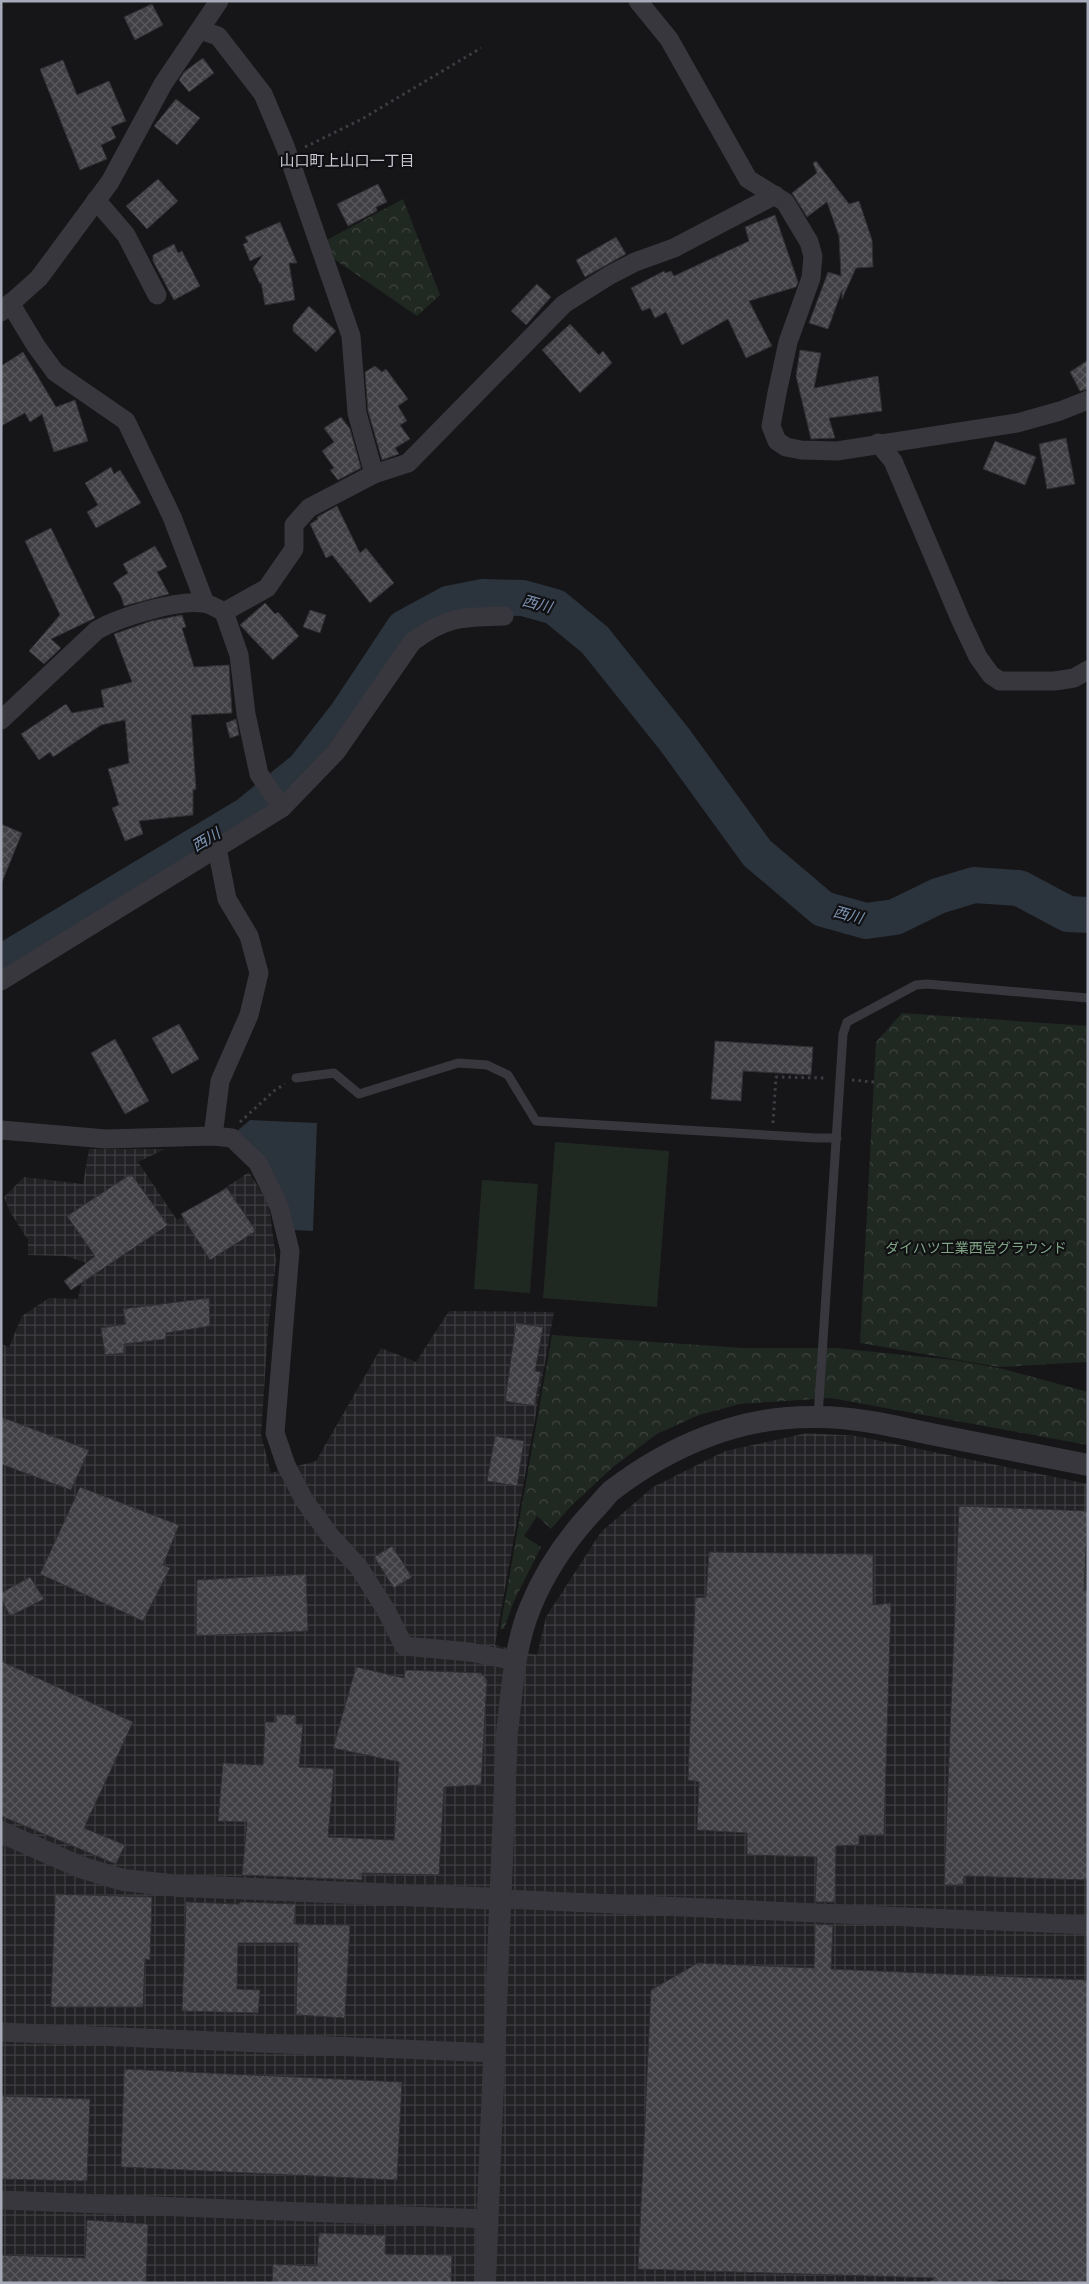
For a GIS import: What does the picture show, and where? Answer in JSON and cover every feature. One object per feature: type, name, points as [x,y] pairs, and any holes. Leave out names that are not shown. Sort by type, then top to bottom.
[{"type":"street","points":[[205,603],[172,517],[126,421],[56,372],[6,307],[39,278],[110,182],[163,84],[219,1]]},
{"type":"street","points":[[638,1],[669,40],[748,179],[785,202],[806,237],[814,256],[814,267],[788,342],[771,426],[777,441],[786,447],[801,450],[837,450],[1017,423],[1060,411],[1088,400]]},
{"type":"street","points":[[200,30],[218,36],[263,94],[288,155],[351,336],[357,413],[374,474]]},
{"type":"street","points":[[224,612],[267,588],[294,549],[294,525],[309,508],[374,474],[408,463],[564,304],[610,275],[635,262],[674,248],[775,195]]},
{"type":"street","points":[[96,200],[126,235],[157,295]]},
{"type":"street","points":[[878,443],[893,461],[961,621],[978,657],[990,675],[1000,680],[1055,681],[1074,678],[1088,670]]},
{"type":"street","points":[[1,720],[96,630],[114,621],[186,602],[205,603],[224,612],[239,655],[246,714],[259,774],[282,808]]},
{"type":"street","points":[[1,981],[282,808],[336,752],[412,642],[429,630],[459,617],[504,616]]},
{"type":"street","points":[[213,1136],[220,1081],[249,1015],[260,973],[249,936],[227,899],[217,848]]},
{"type":"street","points":[[1,1130],[106,1138],[213,1136],[232,1138],[258,1163],[281,1215],[290,1251],[275,1433],[286,1465],[304,1500],[331,1537],[358,1566],[386,1610],[404,1646],[470,1652],[516,1661]]},
{"type":"street","points":[[485,2283],[502,1899],[507,1733],[516,1661],[530,1609],[544,1578],[563,1547],[610,1492],[680,1447],[713,1434],[747,1424],[784,1418],[818,1417],[861,1420],[1088,1465]]},
{"type":"street","points":[[1,1832],[80,1867],[122,1880],[180,1886],[1088,1925]]},
{"type":"street","points":[[1,2032],[495,2053]]},
{"type":"street","points":[[1,2200],[487,2219]]},
{"type":"lane","points":[[818,1417],[843,1034],[847,1022],[916,986],[927,984],[1088,998]]},
{"type":"lane","points":[[296,1078],[334,1073],[359,1094],[458,1063],[487,1065],[508,1075],[536,1121],[772,1136],[836,1138]]},
{"type":"path","points":[[288,155],[362,119],[481,48]]},
{"type":"path","points":[[772,1136],[776,1076],[874,1082]]},
{"type":"path","points":[[239,1123],[275,1090]]},
{"type":"shaded area","points":[[250,1120],[317,1123],[313,1231],[293,1230],[290,1216],[274,1176],[258,1152],[237,1131]]},
{"type":"shaded area","points":[[89,1149],[165,1149],[138,1162],[177,1220],[249,1172],[269,1205],[276,1260],[268,1329],[261,1435],[271,1473],[316,1461],[381,1348],[416,1362],[449,1311],[554,1312],[495,1645],[537,1655],[546,1617],[601,1532],[653,1487],[725,1451],[807,1433],[857,1436],[1088,1484],[1088,2283],[1,2283],[1,1344],[9,1347],[22,1316],[49,1298],[78,1299],[86,1263],[66,1256],[28,1255],[28,1240],[10,1212],[4,1197],[24,1177],[83,1184]]},
{"type":"green space","points":[[403,199],[440,295],[417,316],[331,257],[325,241]]},
{"type":"green space","name":"ダイハツ工業西宮グラウンド","points":[[902,1013],[1088,1026],[1088,1362],[999,1367],[860,1343],[876,1042]]},
{"type":"green space","points":[[555,1142],[669,1151],[657,1307],[543,1298]]},
{"type":"green space","points":[[482,1180],[538,1184],[530,1293],[474,1289]]},
{"type":"green space","points":[[552,1335],[743,1348],[836,1348],[954,1360],[1003,1369],[1088,1392],[1088,1445],[831,1398],[740,1404],[699,1415],[657,1434],[613,1467],[571,1506],[551,1529],[537,1516],[524,1536],[541,1547],[514,1601],[504,1629],[500,1629]]},
{"type":"building","points":[[152,4],[163,25],[135,40],[124,17]]},
{"type":"building","points":[[203,58],[214,73],[189,92],[179,80],[184,72]]},
{"type":"building","points":[[63,60],[77,95],[109,81],[126,121],[111,127],[116,138],[101,145],[107,159],[80,170],[40,69]]},
{"type":"building","points":[[176,99],[200,118],[177,145],[154,126]]},
{"type":"building","points":[[816,161],[849,204],[859,201],[872,240],[873,267],[856,268],[842,299],[842,290],[828,329],[809,323],[828,272],[841,276],[839,236],[827,202],[807,217],[792,193],[817,173],[813,163]]},
{"type":"building","points":[[158,179],[178,201],[147,229],[126,206]]},
{"type":"building","points":[[378,184],[387,202],[376,207],[377,211],[348,226],[337,204]]},
{"type":"building","points":[[775,215],[798,282],[796,287],[749,301],[772,346],[746,358],[728,319],[682,345],[666,312],[655,318],[650,308],[642,311],[631,288],[664,271],[665,273],[671,271],[674,276],[749,241],[745,227]]},
{"type":"building","points":[[280,222],[297,263],[289,263],[295,300],[265,305],[261,282],[260,284],[253,268],[263,255],[250,261],[243,244],[248,242],[245,237]]},
{"type":"building","points":[[616,237],[626,254],[585,277],[576,260]]},
{"type":"building","points":[[174,244],[178,253],[182,251],[200,286],[174,300],[153,261],[153,255]]},
{"type":"building","points":[[537,284],[551,297],[526,325],[511,311]]},
{"type":"building","points":[[309,306],[336,331],[316,352],[293,331],[293,325]]},
{"type":"building","points":[[570,324],[599,355],[603,351],[612,363],[580,393],[542,350]]},
{"type":"building","points":[[800,350],[821,353],[814,388],[878,376],[882,411],[829,418],[835,438],[811,439],[796,376]]},
{"type":"building","points":[[23,352],[56,407],[75,400],[88,441],[54,452],[42,414],[30,422],[25,413],[1,426],[1,366]]},
{"type":"building","points":[[1088,360],[1088,389],[1080,391],[1070,372]]},
{"type":"building","points":[[375,366],[382,372],[386,369],[408,399],[398,406],[407,421],[400,425],[410,439],[395,448],[399,454],[382,460],[368,411],[365,372]]},
{"type":"building","points":[[341,417],[350,429],[361,468],[338,480],[330,470],[334,468],[322,451],[334,442],[324,428]]},
{"type":"building","points":[[1066,438],[1075,484],[1047,489],[1039,444]]},
{"type":"building","points":[[995,441],[1036,457],[1025,485],[983,469]]},
{"type":"building","points":[[111,467],[114,474],[120,470],[141,503],[96,528],[87,512],[98,505],[85,483]]},
{"type":"building","points":[[337,506],[360,553],[366,548],[394,583],[370,603],[332,555],[326,558],[310,524],[318,519],[317,517]]},
{"type":"building","points":[[51,528],[95,618],[51,639],[61,648],[44,664],[29,651],[60,615],[25,541]]},
{"type":"building","points":[[155,546],[167,567],[157,572],[169,594],[124,606],[121,596],[113,583],[128,573],[123,564]]},
{"type":"building","points":[[265,603],[275,614],[278,612],[299,636],[273,660],[240,625]]},
{"type":"building","points":[[310,610],[326,615],[320,633],[303,627]]},
{"type":"building","points":[[182,615],[186,627],[182,628],[194,667],[229,665],[232,713],[191,715],[196,789],[193,790],[193,815],[139,821],[143,834],[125,841],[112,808],[119,805],[108,769],[129,763],[125,720],[101,725],[53,757],[50,752],[39,760],[21,734],[66,704],[72,713],[104,707],[101,690],[132,682],[114,634],[151,621]]},
{"type":"building","points":[[236,719],[239,735],[230,738],[226,723]]},
{"type":"building","points":[[1,824],[22,833],[2,882],[1,882]]},
{"type":"building","points":[[179,1024],[199,1059],[172,1074],[152,1038]]},
{"type":"building","points":[[115,1039],[149,1101],[125,1114],[91,1053]]},
{"type":"building","points":[[715,1041],[813,1047],[811,1075],[743,1071],[741,1101],[711,1099]]},
{"type":"building","points":[[131,1174],[168,1225],[71,1290],[64,1281],[95,1256],[67,1216]]},
{"type":"building","points":[[227,1188],[256,1231],[210,1260],[181,1214]]},
{"type":"building","points":[[209,1298],[210,1326],[166,1333],[166,1339],[124,1344],[124,1353],[105,1355],[101,1328],[126,1324],[123,1309]]},
{"type":"building","points":[[516,1323],[543,1327],[535,1371],[541,1372],[534,1406],[505,1401]]},
{"type":"building","points":[[1,1417],[89,1450],[71,1490],[1,1464]]},
{"type":"building","points":[[495,1436],[524,1441],[517,1486],[487,1481]]},
{"type":"building","points":[[80,1487],[179,1525],[163,1565],[170,1568],[143,1621],[40,1574]]},
{"type":"building","points":[[959,1506],[1088,1511],[1084,1590],[1088,1590],[1088,1880],[964,1876],[963,1885],[944,1885]]},
{"type":"building","points":[[392,1546],[412,1577],[394,1588],[374,1557]]},
{"type":"building","points":[[709,1552],[873,1554],[873,1605],[891,1603],[884,1835],[859,1835],[859,1845],[836,1846],[835,1902],[815,1902],[817,1857],[747,1855],[747,1833],[697,1830],[699,1782],[688,1780],[695,1598],[706,1597]]},
{"type":"building","points":[[306,1574],[308,1631],[196,1636],[197,1580]]},
{"type":"building","points":[[30,1577],[44,1599],[10,1616],[1,1598],[1,1593]]},
{"type":"building","points":[[1,1661],[133,1722],[84,1828],[125,1845],[116,1864],[1,1816]]},
{"type":"building","points":[[356,1667],[404,1678],[405,1670],[481,1673],[487,1680],[481,1785],[444,1787],[439,1875],[362,1873],[362,1880],[242,1875],[247,1822],[218,1821],[223,1763],[263,1765],[265,1722],[276,1722],[276,1714],[296,1715],[296,1724],[303,1724],[299,1767],[334,1769],[328,1837],[394,1840],[399,1762],[333,1748]]},
{"type":"building","points":[[55,1894],[152,1897],[150,1960],[145,1959],[143,2007],[51,2007]]},
{"type":"building","points":[[186,1902],[296,1904],[294,1924],[350,1925],[345,2018],[296,2015],[298,1943],[238,1943],[237,1989],[260,1990],[258,2013],[182,2011]]},
{"type":"building","points":[[815,1924],[833,1925],[831,1969],[1088,1980],[1088,2283],[998,2280],[995,2283],[928,2283],[935,2278],[638,2269],[651,1990],[698,1963],[814,1968]]},
{"type":"building","points":[[124,2069],[402,2082],[397,2180],[121,2167]]},
{"type":"building","points":[[1,2096],[90,2099],[87,2181],[1,2179]]},
{"type":"building","points":[[87,2220],[148,2224],[146,2283],[1,2283],[1,2255],[85,2258]]},
{"type":"building","points":[[319,2233],[386,2235],[385,2254],[452,2255],[451,2283],[272,2283],[273,2264],[317,2266]]},
{"type":"waterway","name":"西川","points":[[1,963],[247,815],[304,769],[347,714],[404,628],[448,604],[483,597],[523,598],[555,607],[595,640],[675,740],[757,853],[823,909],[866,921],[895,917],[938,896],[974,885],[1019,888],[1068,914],[1088,915]]},
{"type":"district","name":"山口町上山口一丁目","points":[[347,161]]}]
